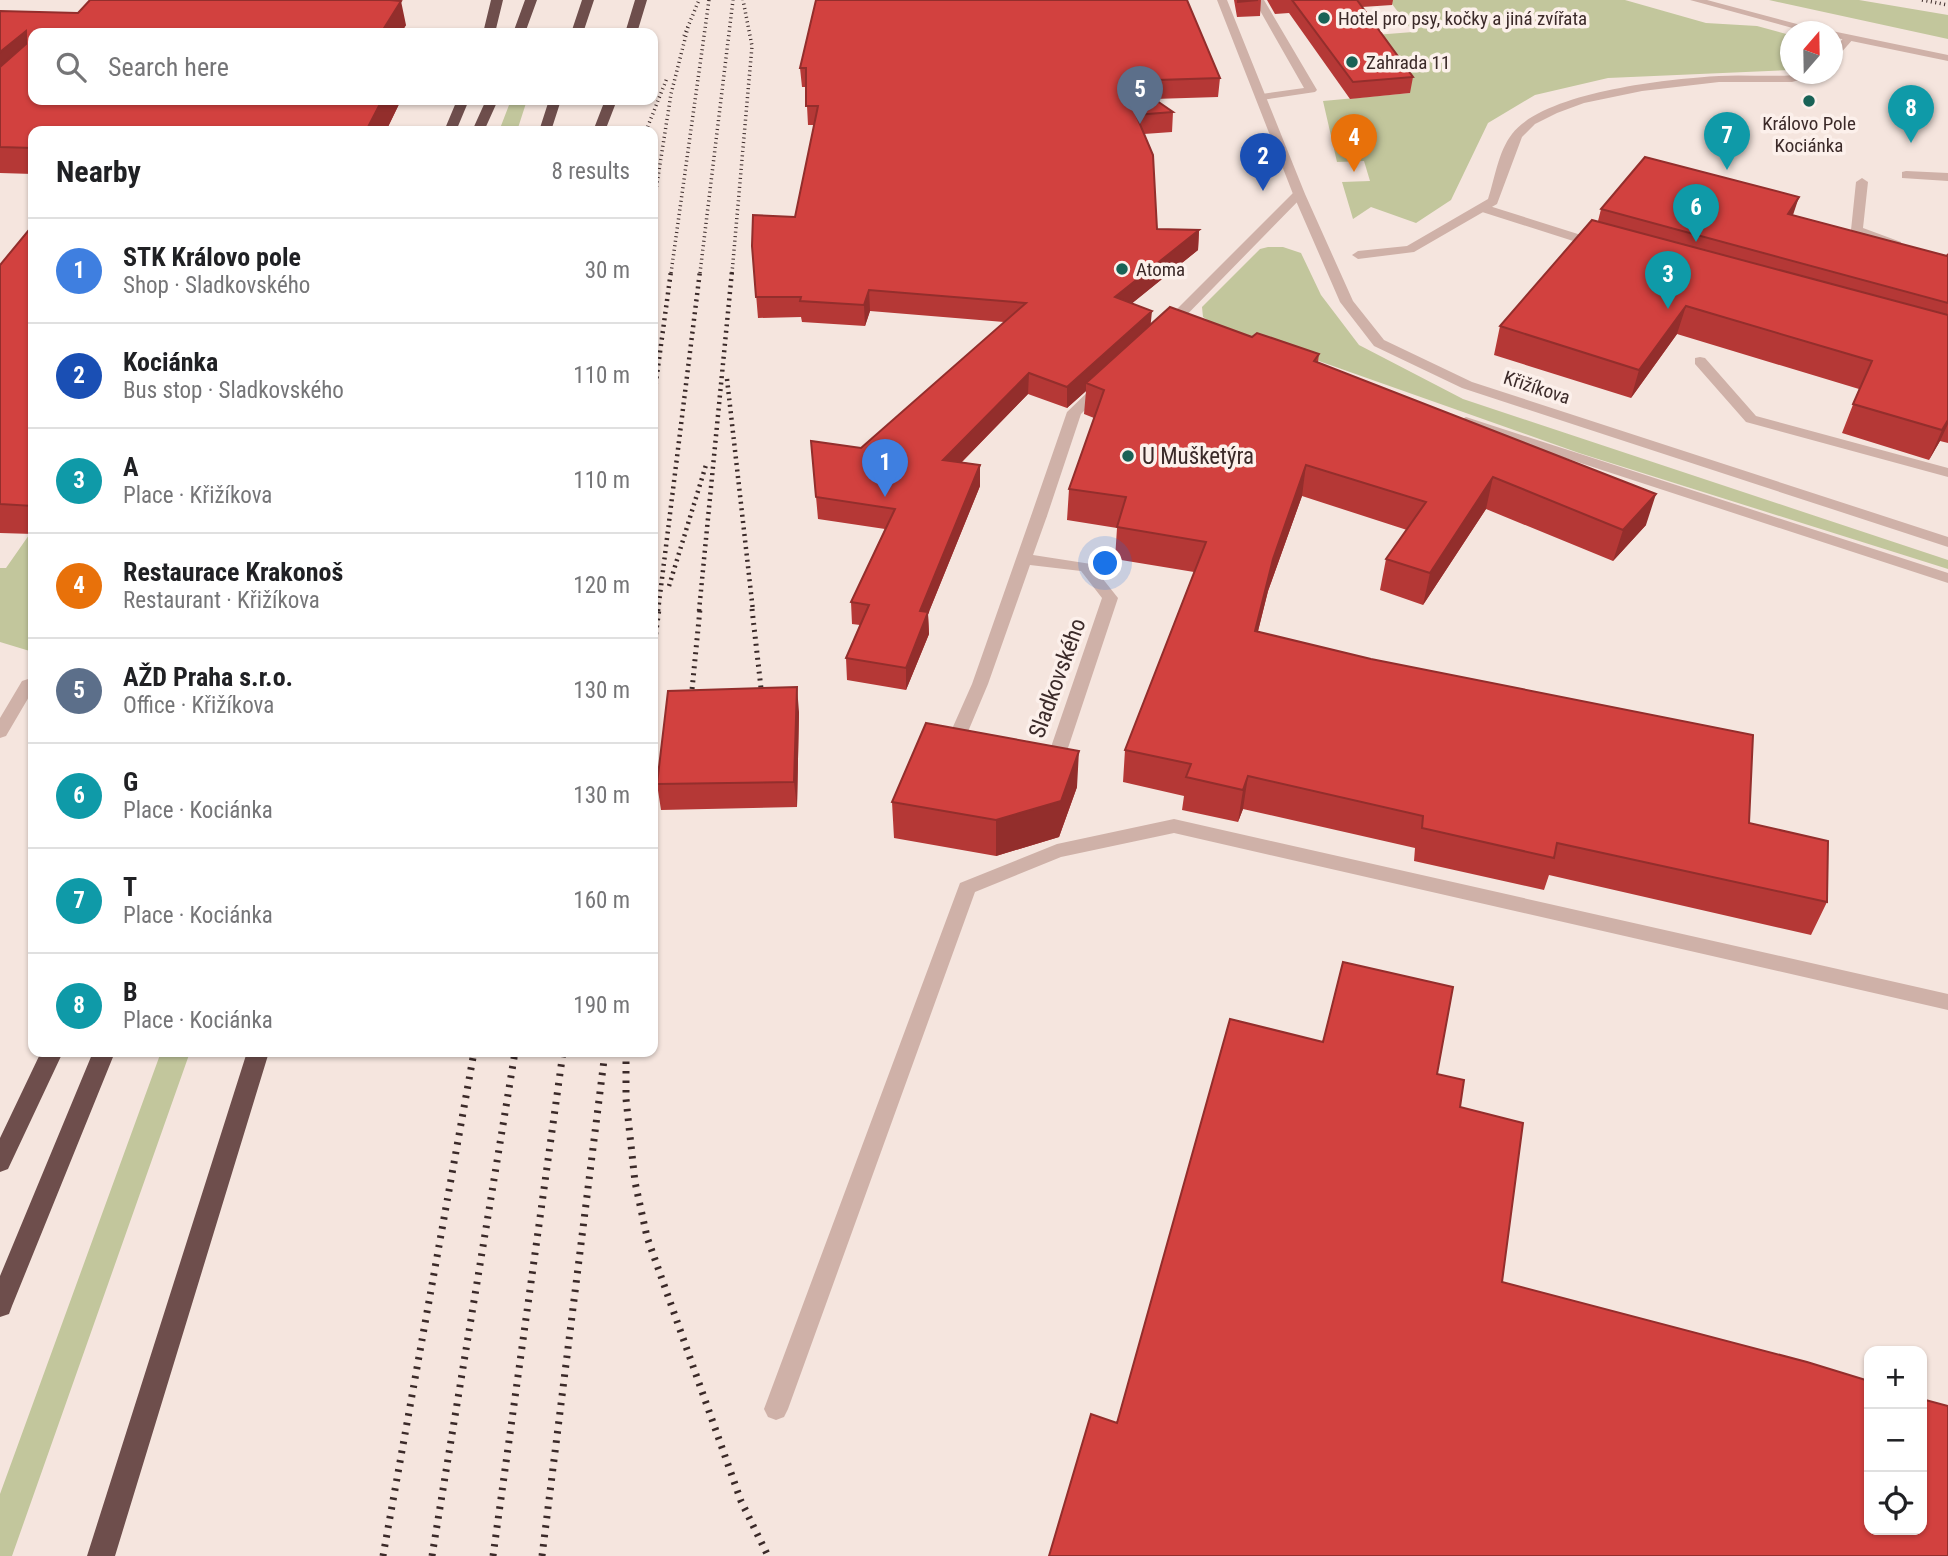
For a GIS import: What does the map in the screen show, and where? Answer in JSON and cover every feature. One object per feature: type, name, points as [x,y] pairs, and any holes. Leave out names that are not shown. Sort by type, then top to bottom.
[{"type":"highway","points":[[490,28],[497,0]]},
{"type":"highway","points":[[521,28],[531,0]]},
{"type":"highway","points":[[579,28],[587,0]]},
{"type":"highway","points":[[633,28],[641,0]]},
{"type":"highway","points":[[452,126],[461,105]]},
{"type":"highway","points":[[480,126],[490,105]]},
{"type":"highway","points":[[547,126],[553,105]]},
{"type":"highway","points":[[601,126],[609,105]]},
{"type":"highway","points":[[0,1162],[50,1057]]},
{"type":"highway","points":[[0,1306],[102,1057]]},
{"type":"highway","points":[[101,1556],[256,1057]]},
{"type":"street","name":"Křižíkova","points":[[1222,0],[1299,194],[1347,302],[1379,343],[1467,385],[1948,542]]},
{"type":"street","points":[[1259,0],[1311,90],[1262,97]]},
{"type":"street","points":[[1695,0],[1780,21]]},
{"type":"street","points":[[1843,37],[1948,58]]},
{"type":"street","points":[[1843,46],[1849,38]]},
{"type":"street","points":[[1358,256],[1410,249],[1493,201],[1517,135],[1551,110],[1622,91],[1720,79],[1780,78]]},
{"type":"street","points":[[1906,174],[1948,177]]},
{"type":"street","points":[[1862,181],[1857,230],[1913,251]]},
{"type":"street","points":[[1155,339],[1182,323],[1299,194]]},
{"type":"street","points":[[1483,208],[1612,247]]},
{"type":"street","points":[[1700,360],[1751,419],[1948,473]]},
{"type":"street","points":[[982,742],[957,738],[1024,559],[1074,411],[1115,375]]},
{"type":"street","points":[[1446,414],[1948,578]]},
{"type":"street","name":"Sladkovského","points":[[1024,559],[1086,567],[1110,598],[1058,754],[1032,750]]},
{"type":"street","points":[[0,732],[28,685]]},
{"type":"street","points":[[776,1409],[967,888],[1057,851],[1174,826],[1948,1002]]},
{"type":"green space","points":[[1389,0],[1625,0],[1706,23],[1757,26],[1780,32],[1780,70],[1608,78],[1535,95],[1488,123],[1451,200],[1416,223],[1371,207],[1353,219],[1342,182],[1370,181],[1364,161],[1337,162],[1323,101],[1410,93],[1362,36],[1413,32]]},
{"type":"green space","points":[[1769,0],[1859,0],[1948,15],[1948,39]]},
{"type":"green space","points":[[509,105],[525,105],[519,126],[501,126]]},
{"type":"green space","points":[[1283,247],[1301,253],[1321,295],[1359,345],[1463,399],[1948,560],[1948,569],[1579,453],[1214,324],[1203,317],[1202,307],[1260,249]]},
{"type":"green space","points":[[28,536],[28,650],[0,642],[0,568],[6,568]]},
{"type":"green space","points":[[159,1057],[188,1057],[12,1556],[0,1556],[0,1494]]},
{"type":"building","points":[[90,0],[401,1],[384,28],[28,28],[28,105],[379,105],[369,126],[28,126],[28,148],[0,147],[0,67],[26,44],[26,31],[0,52],[0,11],[78,13]]},
{"type":"building","points":[[816,0],[1187,0],[1220,78],[1128,81],[1173,112],[1136,115],[1153,155],[1157,229],[1199,230],[1115,297],[1152,311],[1067,387],[1029,373],[943,460],[980,465],[920,611],[928,612],[906,668],[846,658],[869,605],[851,602],[895,509],[816,497],[811,441],[861,448],[1026,303],[869,290],[864,305],[800,301],[801,297],[756,297],[752,246],[753,215],[795,217],[818,106],[806,106],[806,68],[800,68]]},
{"type":"building","points":[[1292,0],[1357,0],[1413,77],[1353,82]]},
{"type":"building","points":[[1645,157],[1799,197],[1788,214],[1947,256],[1948,254],[1948,303],[1601,209]]},
{"type":"building","points":[[1592,220],[1948,315],[1948,420],[1942,430],[1853,404],[1872,361],[1686,306],[1639,370],[1500,326]]},
{"type":"building","points":[[28,231],[28,506],[0,504],[0,265]]},
{"type":"building","points":[[1170,307],[1252,337],[1257,333],[1319,354],[1314,361],[1656,494],[1623,530],[1493,477],[1430,573],[1386,559],[1426,502],[1306,465],[1273,559],[1255,631],[1371,659],[1753,735],[1749,823],[1828,841],[1827,902],[1557,843],[1554,858],[1422,828],[1423,816],[1248,776],[1243,790],[1186,777],[1191,764],[1125,750],[1206,542],[1117,527],[1126,497],[1069,489],[1104,390],[1086,383]]},
{"type":"building","points":[[797,687],[794,782],[658,784],[668,691]]},
{"type":"building","points":[[926,723],[1079,751],[1061,801],[996,820],[892,802]]},
{"type":"building","points":[[1343,962],[1453,987],[1437,1074],[1464,1080],[1460,1107],[1523,1123],[1502,1282],[1864,1379],[1864,1535],[1927,1535],[1927,1400],[1948,1406],[1948,1556],[1049,1556],[1091,1414],[1117,1423],[1230,1019],[1323,1042]]},
{"type":"railway","points":[[684,36],[699,0]]},
{"type":"railway","points":[[671,273],[709,0]]},
{"type":"railway","points":[[700,273],[733,0]]},
{"type":"railway","points":[[732,273],[752,46],[743,0]]},
{"type":"railway","points":[[1922,0],[1948,5]]},
{"type":"railway","points":[[658,177],[671,94],[688,27]]},
{"type":"railway","points":[[658,101],[667,78]]},
{"type":"railway","points":[[648,126],[656,105]]},
{"type":"railway","points":[[658,367],[671,271]]},
{"type":"railway","points":[[658,611],[700,271]]},
{"type":"railway","points":[[699,611],[732,271]]},
{"type":"railway","points":[[727,379],[753,611]]},
{"type":"railway","points":[[669,586],[706,465]]},
{"type":"railway","points":[[658,617],[659,609]]},
{"type":"railway","points":[[690,710],[700,609]]},
{"type":"railway","points":[[752,609],[763,706]]},
{"type":"railway","points":[[383,1556],[473,1057]]},
{"type":"railway","points":[[432,1556],[514,1057]]},
{"type":"railway","points":[[493,1556],[562,1057]]},
{"type":"railway","points":[[542,1556],[604,1057]]},
{"type":"railway","points":[[626,1057],[626,1099],[635,1182],[647,1237],[741,1501],[768,1556]]},
{"type":"place","name":"Hotel pro psy, kočky a jiná zvířata","points":[[1324,18]]},
{"type":"place","name":"Zahrada 11","points":[[1352,62]]},
{"type":"place","name":"Královo Pole Kociánka","points":[[1809,101]]},
{"type":"place","name":"AŽD Praha s.r.o.","points":[[1140,124]]},
{"type":"place","name":"B","points":[[1911,143]]},
{"type":"place","name":"T","points":[[1727,170]]},
{"type":"place","name":"Restaurace Krakonoš","points":[[1354,172]]},
{"type":"place","name":"Kociánka","points":[[1263,191]]},
{"type":"place","name":"G","points":[[1696,242]]},
{"type":"place","name":"Atoma","points":[[1122,269]]},
{"type":"place","name":"A","points":[[1668,309]]},
{"type":"place","name":"U Mušketýra","points":[[1128,456]]},
{"type":"place","name":"STK Královo pole","points":[[885,497]]}]
